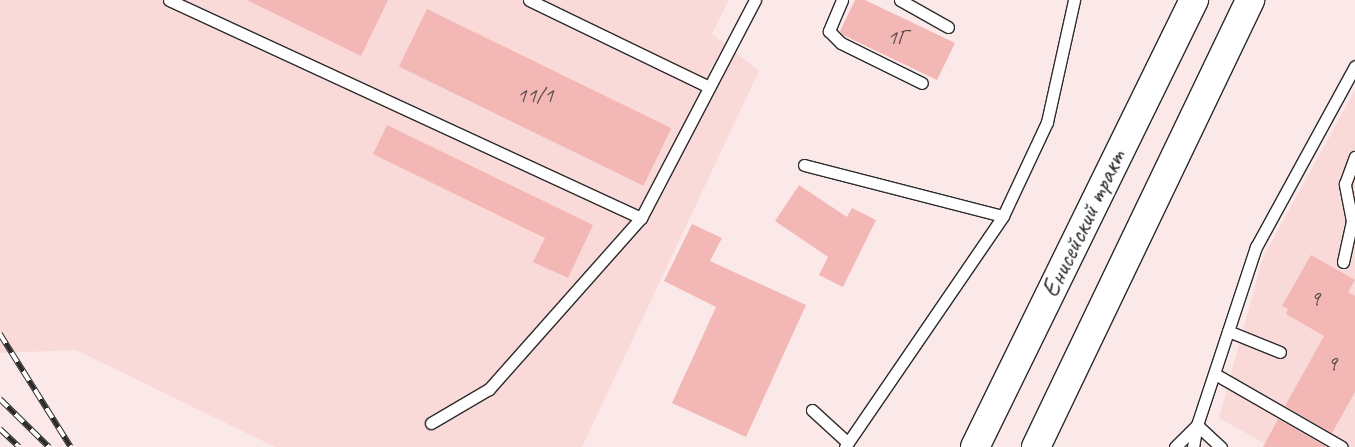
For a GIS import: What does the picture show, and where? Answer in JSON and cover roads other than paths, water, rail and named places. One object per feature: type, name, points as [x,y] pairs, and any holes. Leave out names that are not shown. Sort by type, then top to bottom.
[{"type":"main road","name":"Енисейский тракт","points":[[975,447],[1194,0]]},
{"type":"main road","points":[[1036,447],[1250,0]]},
{"type":"lane","points":[[169,0],[641,218]]},
{"type":"lane","points":[[529,0],[709,87]]},
{"type":"lane","points":[[431,423],[489,390],[641,218],[755,0]]},
{"type":"lane","points":[[842,0],[829,31],[841,43],[922,83]]},
{"type":"lane","points":[[900,0],[948,27]]},
{"type":"lane","points":[[812,410],[846,444],[1003,216],[1047,122],[1074,0]]},
{"type":"lane","points":[[1194,447],[1197,425],[1256,247],[1355,66]]},
{"type":"lane","points":[[1343,262],[1352,221],[1345,184],[1355,158]]},
{"type":"lane","points":[[804,165],[1003,216]]},
{"type":"lane","points":[[1228,331],[1280,352]]},
{"type":"lane","points":[[1215,374],[1342,447]]},
{"type":"lane","points":[[1175,447],[1197,425]]},
{"type":"lane","points":[[1197,425],[1221,447]]},
{"type":"railway","points":[[0,334],[71,447]]},
{"type":"railway","points":[[0,399],[49,447]]},
{"type":"railway","points":[[0,429],[19,447]]}]
